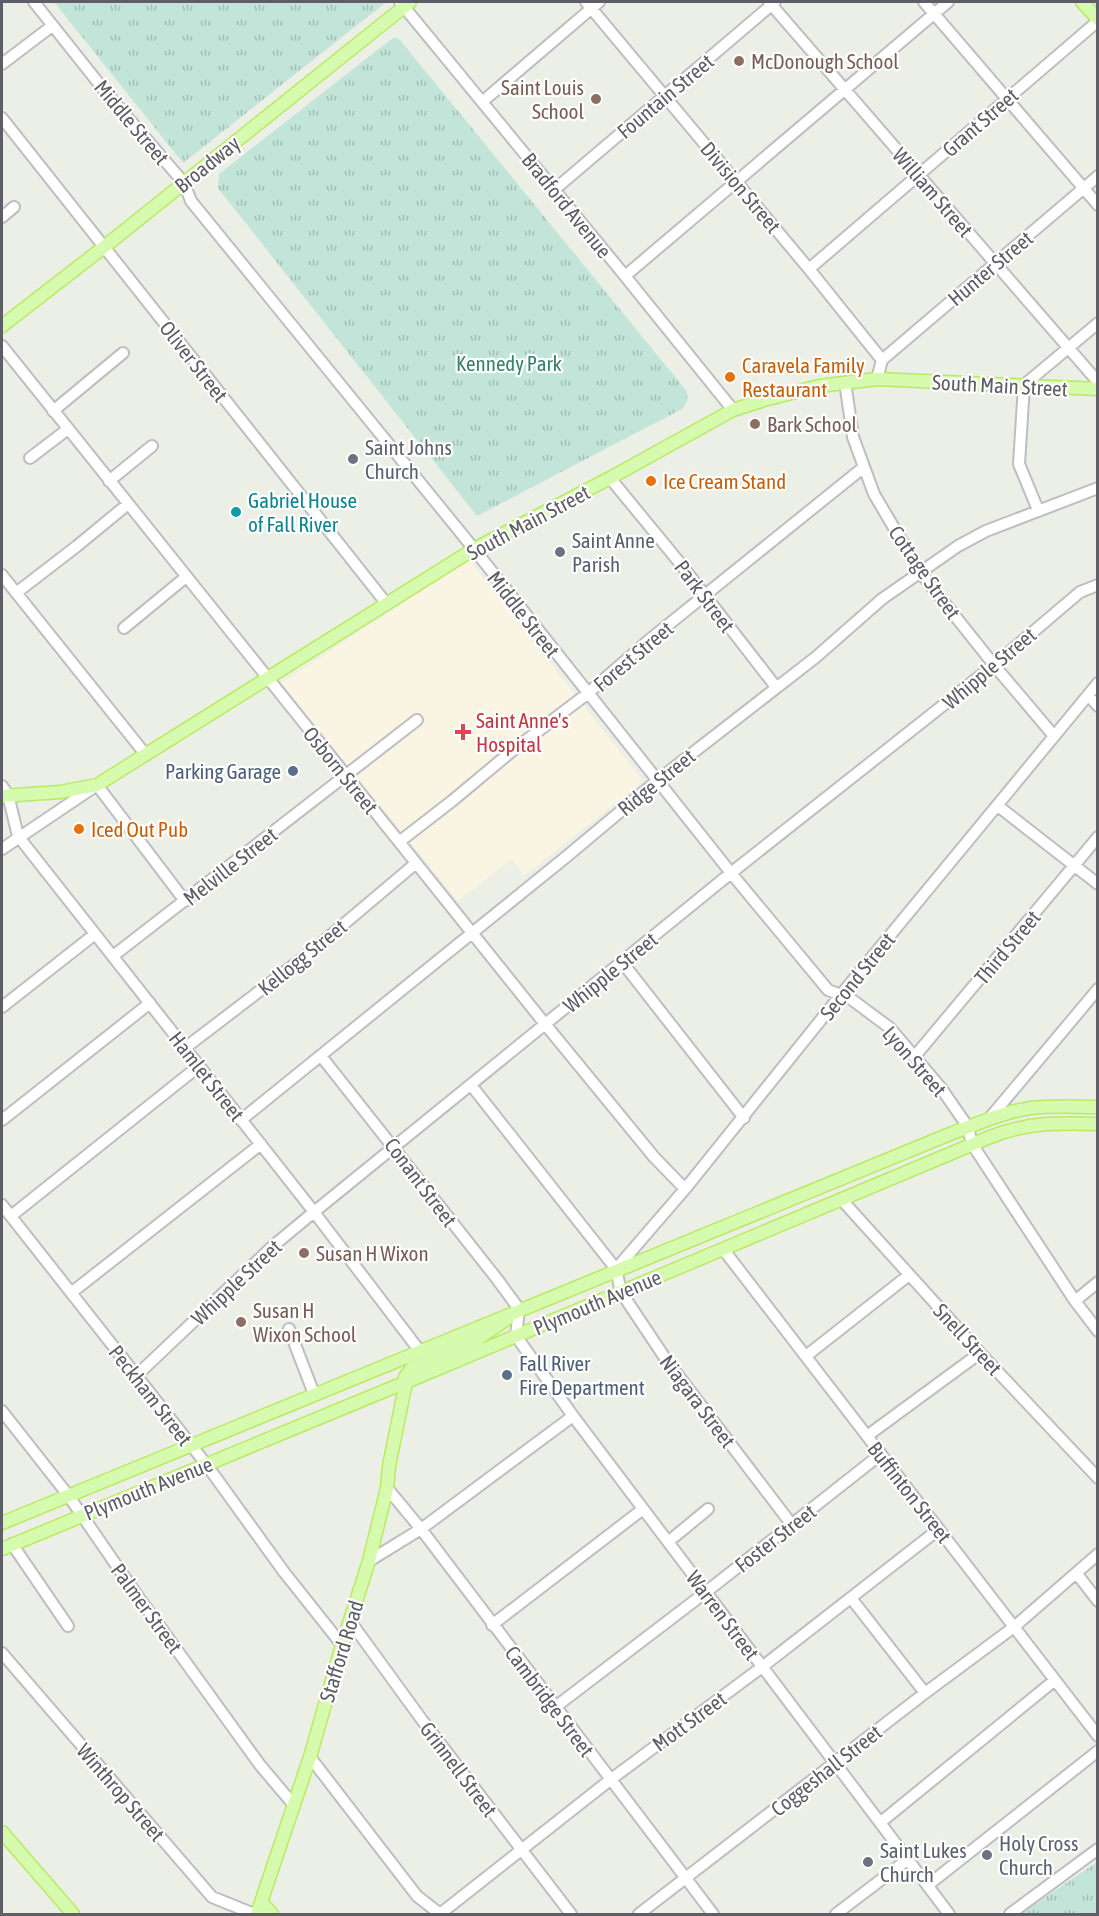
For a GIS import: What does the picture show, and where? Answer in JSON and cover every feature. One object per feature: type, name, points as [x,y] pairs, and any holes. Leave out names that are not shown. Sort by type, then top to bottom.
[{"type":"main road","points":[[1082,2],[1098,20]]},
{"type":"main road","name":"Broadway","points":[[2,326],[184,183],[405,3]]},
{"type":"main road","name":"South Main Street","points":[[4,792],[60,792],[97,785],[474,549],[733,410],[781,395],[845,382],[877,379],[1098,389]]},
{"type":"main road","name":"Plymouth Avenue","points":[[2,1523],[616,1269],[968,1127],[1032,1108],[1098,1107]]},
{"type":"main road","name":"Plymouth Avenue","points":[[7,1546],[1005,1131],[1035,1124],[1098,1124]]},
{"type":"main road","points":[[406,1382],[407,1373],[412,1368],[473,1342],[493,1330],[519,1309]]},
{"type":"main road","name":"Stafford Road","points":[[257,1910],[310,1757],[369,1561],[387,1488],[389,1466],[406,1382]]},
{"type":"main road","points":[[2,1832],[73,1914]]},
{"type":"main road","points":[[257,1910],[272,1914]]},
{"type":"street","name":"Middle Street","points":[[34,2],[184,183],[191,201],[474,549],[731,873],[828,990],[840,996]]},
{"type":"street","points":[[924,2],[1098,205]]},
{"type":"street","points":[[626,276],[948,2]]},
{"type":"street","name":"Bradford Avenue","points":[[405,3],[482,102],[733,410]]},
{"type":"street","name":"William Street","points":[[772,3],[1098,382]]},
{"type":"street","name":"Fountain Street","points":[[554,190],[772,3]]},
{"type":"street","points":[[482,102],[592,4]]},
{"type":"street","name":"Division Street","points":[[592,4],[664,96],[882,360]]},
{"type":"street","name":"Grant Street","points":[[809,269],[1098,20]]},
{"type":"street","points":[[2,64],[52,26]]},
{"type":"street","name":"Oliver Street","points":[[2,118],[386,603]]},
{"type":"street","name":"Hunter Street","points":[[882,360],[1098,176]]},
{"type":"street","points":[[2,217],[14,207]]},
{"type":"street","points":[[1038,510],[1019,464],[1024,385],[1098,324]]},
{"type":"street","name":"Osborn Street","points":[[2,346],[545,1024],[654,1157],[685,1190]]},
{"type":"street","points":[[53,411],[123,353]]},
{"type":"street","points":[[877,379],[882,360]]},
{"type":"street","name":"Cottage Street","points":[[845,382],[853,437],[874,494],[920,572],[1054,736]]},
{"type":"street","points":[[30,458],[68,429]]},
{"type":"street","points":[[110,481],[152,446]]},
{"type":"street","name":"Forest Street","points":[[399,842],[512,750],[588,693],[648,641],[864,467]]},
{"type":"street","name":"Park Street","points":[[610,478],[776,687]]},
{"type":"street","name":"Ridge Street","points":[[241,1120],[658,780],[816,657],[882,599],[958,546],[986,531],[1098,488]]},
{"type":"street","points":[[16,592],[128,504]]},
{"type":"street","points":[[2,574],[146,755]]},
{"type":"street","points":[[124,628],[186,577]]},
{"type":"street","name":"Whipple Street","points":[[136,1376],[273,1246],[314,1212],[731,873],[994,665],[1080,592],[1098,585]]},
{"type":"street","name":"Second Street","points":[[616,1269],[685,1190],[840,996],[1098,682]]},
{"type":"street","points":[[1088,695],[1098,706]]},
{"type":"street","name":"Melville Street","points":[[113,956],[417,720]]},
{"type":"street","points":[[2,849],[18,836],[97,785],[185,901]]},
{"type":"street","name":"Hamlet Street","points":[[4,792],[18,836],[261,1144],[419,1350]]},
{"type":"street","points":[[998,806],[1098,884]]},
{"type":"street","name":"Third Street","points":[[915,1056],[1098,837]]},
{"type":"street","name":"Kellogg Street","points":[[185,1048],[312,951],[416,864]]},
{"type":"street","points":[[2,1007],[95,934]]},
{"type":"street","points":[[622,963],[744,1118]]},
{"type":"street","points":[[987,1120],[1098,989]]},
{"type":"street","name":"Lyon Street","points":[[840,996],[851,999],[890,1028],[915,1056],[968,1127],[972,1144]]},
{"type":"street","points":[[2,1120],[150,1003]]},
{"type":"street","name":"Conant Street","points":[[321,1056],[519,1309]]},
{"type":"street","points":[[11,1216],[199,1066]]},
{"type":"street","points":[[471,1085],[564,1200],[616,1269]]},
{"type":"street","points":[[71,1293],[261,1144]]},
{"type":"street","points":[[972,1144],[1098,1331]]},
{"type":"street","name":"Snell Street","points":[[841,1199],[980,1353],[1098,1478]]},
{"type":"street","name":"Peckham Street","points":[[2,1205],[206,1464],[284,1572],[342,1645]]},
{"type":"street","name":"Buffinton Street","points":[[723,1249],[1098,1736]]},
{"type":"street","name":"Niagara Street","points":[[616,1269],[621,1292],[665,1358],[792,1525]]},
{"type":"street","points":[[806,1356],[909,1275]]},
{"type":"street","points":[[1075,1300],[1098,1282]]},
{"type":"street","points":[[516,1336],[519,1309]]},
{"type":"street","points":[[289,1329],[314,1394]]},
{"type":"street","name":"Warren Street","points":[[516,1336],[573,1416],[949,1914]]},
{"type":"street","points":[[867,1436],[980,1353]]},
{"type":"street","name":"Palmer Street","points":[[2,1411],[68,1495],[260,1765],[294,1804]]},
{"type":"street","points":[[369,1561],[421,1529],[573,1416]]},
{"type":"street","name":"Foster Street","points":[[554,1707],[706,1592],[881,1454]]},
{"type":"street","name":"Cambridge Street","points":[[387,1488],[421,1529],[713,1914]]},
{"type":"street","points":[[492,1625],[643,1509]]},
{"type":"street","points":[[668,1542],[708,1509]]},
{"type":"street","name":"Mott Street","points":[[440,1914],[610,1780],[762,1667],[939,1529]]},
{"type":"street","points":[[7,1546],[68,1626]]},
{"type":"street","name":"Coggeshall Street","points":[[639,1914],[1014,1627],[1098,1554]]},
{"type":"street","points":[[1077,1574],[1098,1600]]},
{"type":"street","points":[[851,1598],[925,1693]]},
{"type":"street","name":"Grinnell Street","points":[[350,1621],[422,1720],[571,1914]]},
{"type":"street","name":"Winthrop Street","points":[[2,1653],[212,1897],[257,1910]]},
{"type":"street","points":[[881,1822],[1055,1680]]},
{"type":"street","points":[[928,1886],[1098,1750]]},
{"type":"street","points":[[310,1757],[417,1896],[440,1914]]},
{"type":"street","points":[[1010,1914],[1098,1849]]},
{"type":"street","points":[[836,1914],[907,1860]]},
{"type":"shaded area","name":"Saint Anne's Hospital","points":[[469,560],[643,781],[524,876],[512,859],[458,901],[281,683]]},
{"type":"green space","points":[[54,2],[383,2],[385,3],[183,163]]},
{"type":"green space","name":"Kennedy Park","points":[[394,37],[400,40],[687,394],[687,402],[682,409],[477,516],[218,188],[219,174]]},
{"type":"green space","points":[[1097,1862],[1097,1914],[1021,1914]]},
{"type":"place","name":"McDonough School","points":[[739,61]]},
{"type":"place","name":"Saint Louis School","points":[[596,99]]},
{"type":"place","name":"Caravela Family Restaurant","points":[[730,377]]},
{"type":"place","name":"Bark School","points":[[755,424]]},
{"type":"place","name":"Saint Johns Church","points":[[353,459]]},
{"type":"place","name":"Ice Cream Stand","points":[[651,481]]},
{"type":"place","name":"Gabriel House of Fall River","points":[[236,512]]},
{"type":"place","name":"Saint Anne Parish","points":[[560,552]]},
{"type":"place","name":"Saint Anne's Hospital","points":[[463,732]]},
{"type":"place","name":"Parking Garage","points":[[293,771]]},
{"type":"place","name":"Iced Out Pub","points":[[79,829]]},
{"type":"place","name":"Susan H Wixon","points":[[304,1253]]},
{"type":"place","name":"Susan H Wixon School","points":[[241,1322]]},
{"type":"place","name":"Fall River Fire Department","points":[[507,1375]]},
{"type":"place","name":"Holy Cross Church","points":[[987,1855]]},
{"type":"place","name":"Saint Lukes Church","points":[[868,1862]]}]
